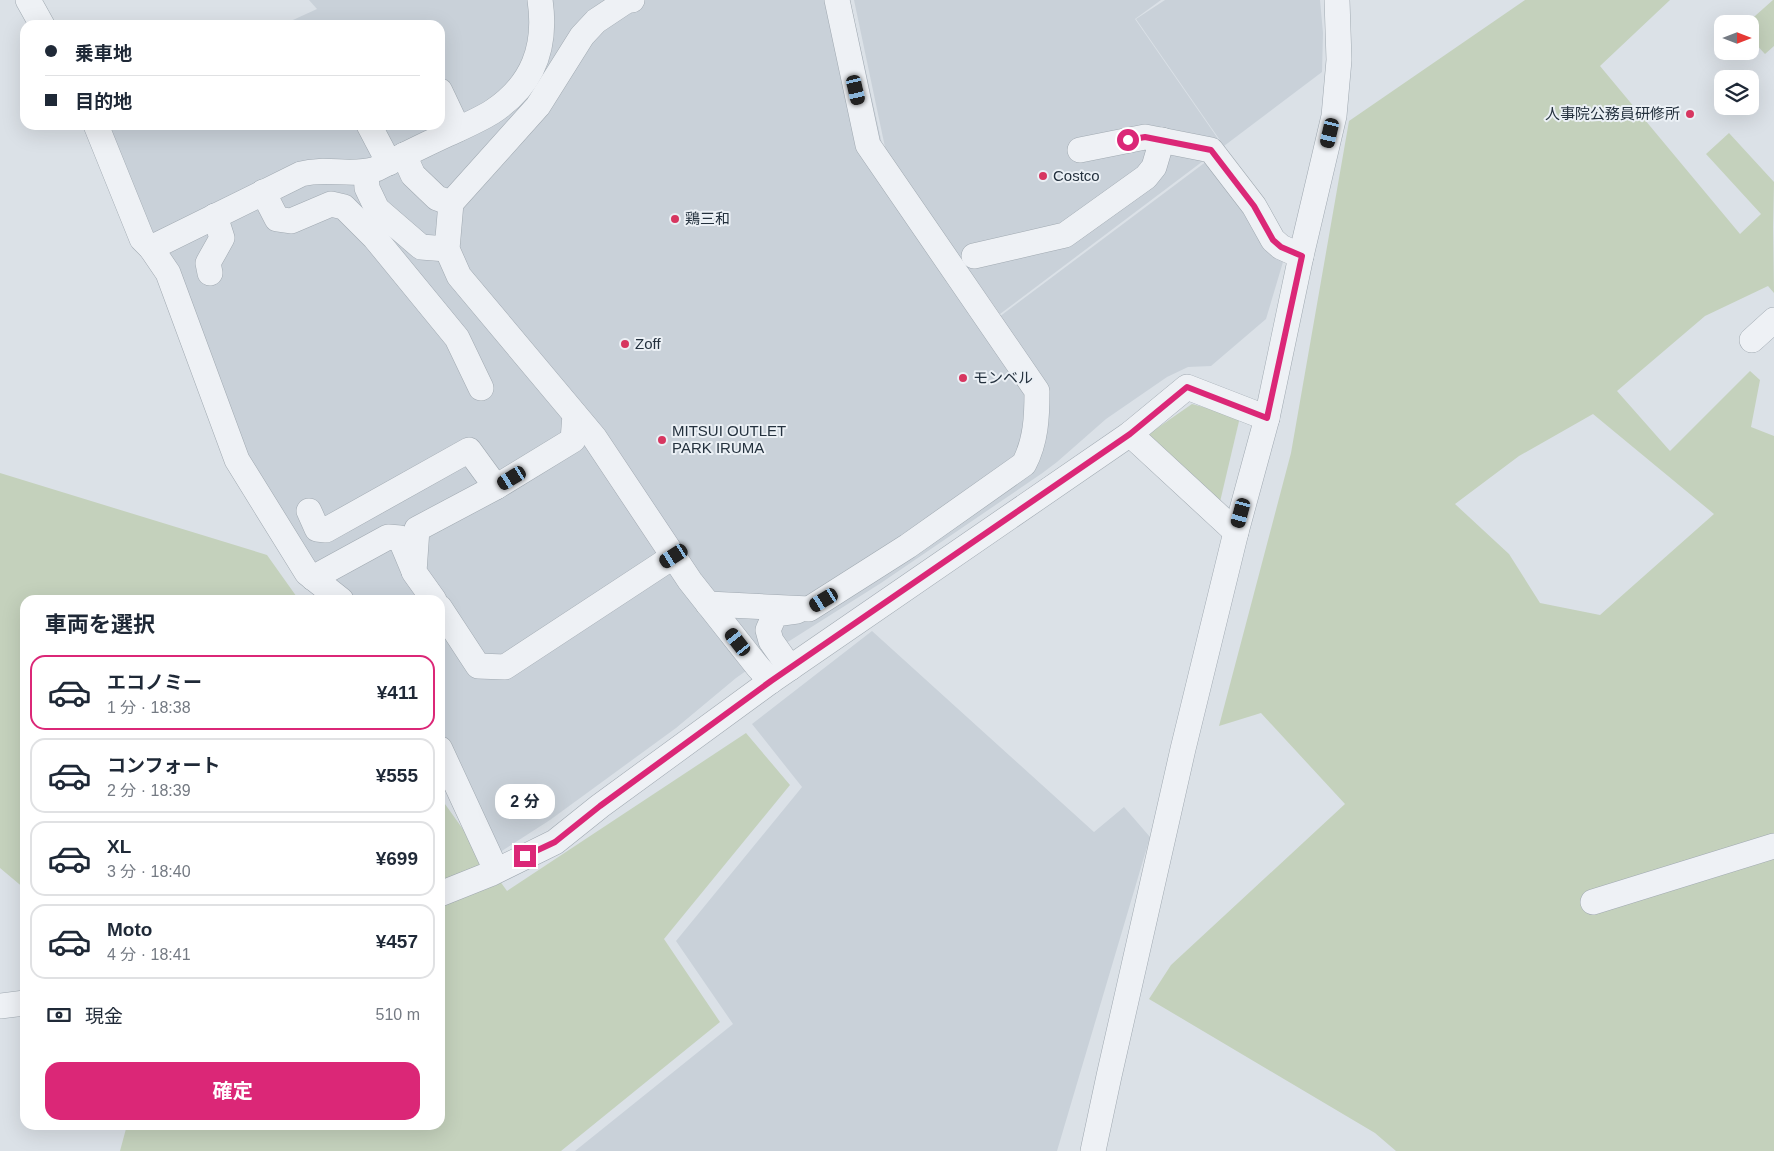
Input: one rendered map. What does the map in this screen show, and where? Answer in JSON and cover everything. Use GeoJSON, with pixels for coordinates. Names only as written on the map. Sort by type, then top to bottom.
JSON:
{"type":"FeatureCollection","features":[{"type":"Feature","properties":{"kind":"street"},"geometry":{"type":"LineString","coordinates":[[28,0],[39,20]]}},
{"type":"Feature","properties":{"kind":"street"},"geometry":{"type":"LineString","coordinates":[[151,248],[292,178],[309,172],[366,172],[490,113],[513,95],[530,74],[539,54],[541,34],[540,0]]}},
{"type":"Feature","properties":{"kind":"street"},"geometry":{"type":"LineString","coordinates":[[632,0],[596,21],[582,36],[538,106],[451,202],[447,249],[458,276],[594,437],[708,604],[781,674]]}},
{"type":"Feature","properties":{"kind":"street"},"geometry":{"type":"LineString","coordinates":[[781,674],[768,630],[775,614],[809,609],[908,546],[1024,464],[1030,452],[1037,421],[1037,391],[868,145],[837,0]]}},
{"type":"Feature","properties":{"kind":"street"},"geometry":{"type":"LineString","coordinates":[[1093,1151],[1183,748],[1236,532],[1267,418],[1334,116],[1339,60],[1337,0]]}},
{"type":"Feature","properties":{"kind":"street"},"geometry":{"type":"LineString","coordinates":[[445,102],[458,129]]}},
{"type":"Feature","properties":{"kind":"street"},"geometry":{"type":"LineString","coordinates":[[98,130],[142,239],[151,248],[168,273],[237,460],[307,573],[335,595]]}},
{"type":"Feature","properties":{"kind":"street"},"geometry":{"type":"LineString","coordinates":[[373,130],[396,159],[437,198],[451,202]]}},
{"type":"Feature","properties":{"kind":"street"},"geometry":{"type":"LineString","coordinates":[[1080,150],[1145,137],[1211,150],[1254,206],[1273,240],[1281,247],[1302,256]]}},
{"type":"Feature","properties":{"kind":"street"},"geometry":{"type":"LineString","coordinates":[[974,256],[1065,235],[1146,177],[1154,166],[1162,140]]}},
{"type":"Feature","properties":{"kind":"street"},"geometry":{"type":"LineString","coordinates":[[366,172],[367,188],[377,209],[421,247],[447,249]]}},
{"type":"Feature","properties":{"kind":"street"},"geometry":{"type":"LineString","coordinates":[[263,192],[277,219],[291,221],[331,204],[344,207],[375,238],[457,338],[481,388]]}},
{"type":"Feature","properties":{"kind":"street"},"geometry":{"type":"LineString","coordinates":[[210,273],[208,263],[222,238],[215,216]]}},
{"type":"Feature","properties":{"kind":"street"},"geometry":{"type":"LineString","coordinates":[[1752,340],[1774,320]]}},
{"type":"Feature","properties":{"kind":"street"},"geometry":{"type":"LineString","coordinates":[[445,892],[490,874],[555,842],[608,800],[781,674],[1130,434],[1187,387],[1267,418]]}},
{"type":"Feature","properties":{"kind":"street"},"geometry":{"type":"LineString","coordinates":[[574,440],[575,414]]}},
{"type":"Feature","properties":{"kind":"street"},"geometry":{"type":"LineString","coordinates":[[1130,434],[1236,532]]}},
{"type":"Feature","properties":{"kind":"street"},"geometry":{"type":"LineString","coordinates":[[414,572],[417,529],[496,487],[574,440]]}},
{"type":"Feature","properties":{"kind":"street"},"geometry":{"type":"LineString","coordinates":[[574,440],[607,457]]}},
{"type":"Feature","properties":{"kind":"street"},"geometry":{"type":"LineString","coordinates":[[309,511],[317,529],[326,530],[469,450],[496,487]]}},
{"type":"Feature","properties":{"kind":"street"},"geometry":{"type":"LineString","coordinates":[[313,578],[388,538],[400,538],[414,572],[430,595]]}},
{"type":"Feature","properties":{"kind":"street"},"geometry":{"type":"LineString","coordinates":[[445,616],[478,666],[505,667],[674,556]]}},
{"type":"Feature","properties":{"kind":"street"},"geometry":{"type":"LineString","coordinates":[[708,604],[809,609]]}},
{"type":"Feature","properties":{"kind":"street"},"geometry":{"type":"LineString","coordinates":[[445,760],[496,870]]}},
{"type":"Feature","properties":{"kind":"street"},"geometry":{"type":"LineString","coordinates":[[1593,902],[1774,846]]}},
{"type":"Feature","properties":{"kind":"street"},"geometry":{"type":"LineString","coordinates":[[0,1006],[20,1004]]}},
{"type":"Feature","properties":{"kind":"shaded area","name":"MITSUI OUTLET PARK IRUMA"},"geometry":{"type":"Polygon","coordinates":[[[309,0],[850,0],[884,153],[999,317],[1211,158],[1267,246],[1283,262],[1266,319],[1211,366],[1188,367],[1167,377],[1106,419],[1041,474],[881,583],[783,645],[736,678],[676,728],[550,820],[497,854],[445,741],[445,595],[347,595],[312,567],[251,465],[145,232],[105,130],[445,130],[445,20],[293,20],[317,9],[309,0]]]}},
{"type":"Feature","properties":{"kind":"shaded area","name":"Costco"},"geometry":{"type":"Polygon","coordinates":[[[854,0],[1161,0],[1135,19],[1223,146],[1000,314],[886,152],[854,0]]]}},
{"type":"Feature","properties":{"kind":"shaded area"},"geometry":{"type":"Polygon","coordinates":[[[1165,0],[1320,0],[1323,33],[1322,72],[1224,146],[1136,19],[1165,0]]]}},
{"type":"Feature","properties":{"kind":"shaded area"},"geometry":{"type":"Polygon","coordinates":[[[872,631],[1094,832],[1124,807],[1150,837],[1057,1151],[575,1151],[733,1024],[676,941],[802,787],[752,724],[872,631]]]}},
{"type":"Feature","properties":{"kind":"green space"},"geometry":{"type":"Polygon","coordinates":[[[1525,0],[1670,0],[1600,66],[1740,234],[1761,214],[1706,154],[1729,133],[1774,182],[1774,293],[1768,286],[1705,316],[1617,391],[1670,451],[1750,371],[1760,380],[1751,427],[1774,436],[1774,1151],[1396,1151],[1375,1133],[1149,999],[1171,965],[1345,804],[1261,713],[1219,726],[1291,453],[1349,121],[1525,0]],[[1593,414],[1519,456],[1455,504],[1509,554],[1540,603],[1600,615],[1714,514],[1593,414]]]}},
{"type":"Feature","properties":{"kind":"green space"},"geometry":{"type":"Polygon","coordinates":[[[1774,0],[1774,46],[1765,54],[1759,48],[1759,15],[1756,15],[1774,0]]]}},
{"type":"Feature","properties":{"kind":"green space"},"geometry":{"type":"Polygon","coordinates":[[[1192,404],[1240,417],[1219,506],[1143,438],[1192,404]]]}},
{"type":"Feature","properties":{"kind":"green space"},"geometry":{"type":"Polygon","coordinates":[[[0,473],[267,555],[295,595],[20,595],[20,885],[0,868],[0,473]]]}},
{"type":"Feature","properties":{"kind":"green space"},"geometry":{"type":"Polygon","coordinates":[[[746,733],[790,785],[664,939],[720,1022],[561,1151],[120,1151],[126,1130],[445,1130],[445,804],[507,891],[746,733]]]}},
{"type":"Feature","properties":{"kind":"place","name":"人事院公務員研修所"},"geometry":{"type":"Point","coordinates":[1690,114]}},
{"type":"Feature","properties":{"kind":"place","name":"Costco"},"geometry":{"type":"Point","coordinates":[1043,176]}},
{"type":"Feature","properties":{"kind":"place","name":"鶏三和"},"geometry":{"type":"Point","coordinates":[675,219]}},
{"type":"Feature","properties":{"kind":"place","name":"Zoff"},"geometry":{"type":"Point","coordinates":[625,344]}},
{"type":"Feature","properties":{"kind":"place","name":"モンベル"},"geometry":{"type":"Point","coordinates":[963,378]}},
{"type":"Feature","properties":{"kind":"place","name":"MITSUI OUTLET PARK IRUMA"},"geometry":{"type":"Point","coordinates":[662,440]}},
{"type":"Feature","properties":{"kind":"route"},"geometry":{"type":"LineString","coordinates":[[525,856],[555,842],[600,806],[771,681],[1130,434],[1187,387],[1267,418],[1302,256],[1281,247],[1273,240],[1254,206],[1211,150],[1145,137],[1128,140]]}}]}
